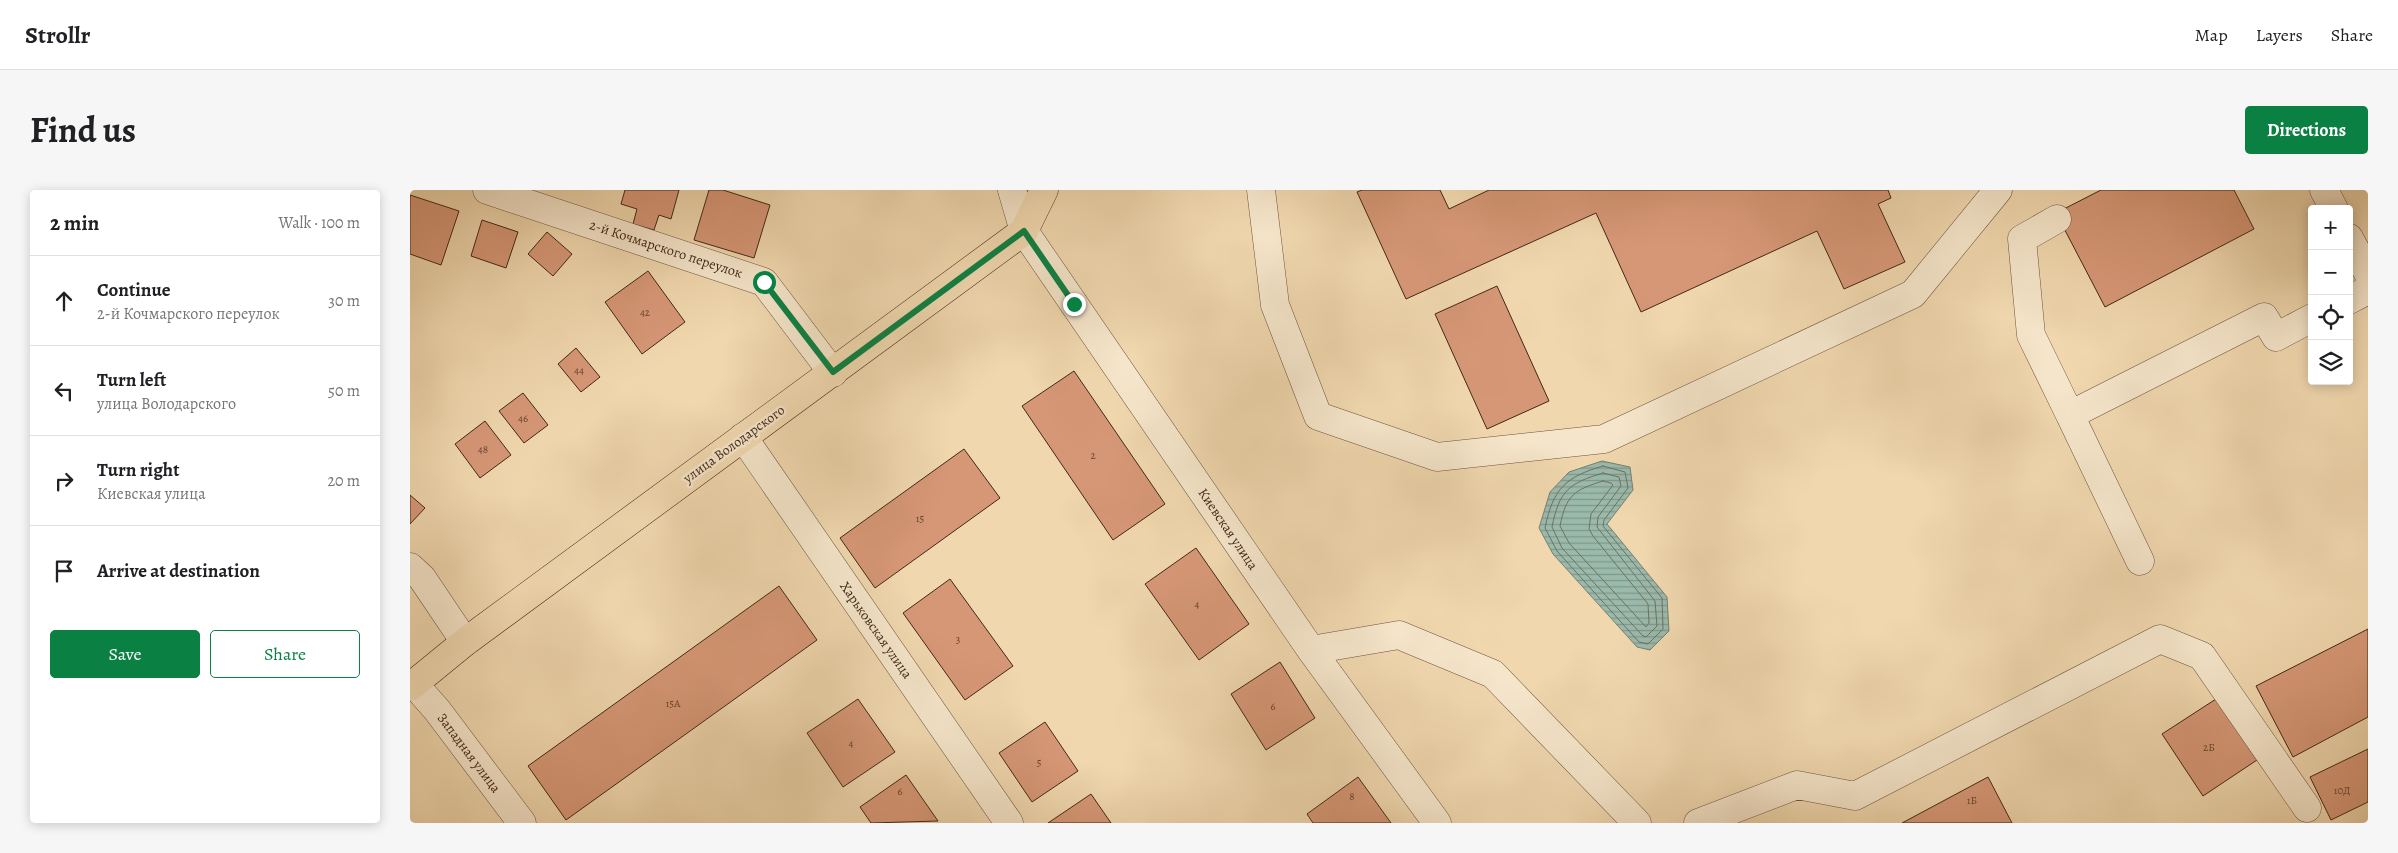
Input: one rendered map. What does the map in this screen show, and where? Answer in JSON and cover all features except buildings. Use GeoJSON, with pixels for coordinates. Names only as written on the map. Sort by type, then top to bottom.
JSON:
{"type":"FeatureCollection","features":[{"type":"Feature","properties":{"kind":"main road","name":"улица Володарского"},"geometry":{"type":"LineString","coordinates":[[412,686],[465,642],[1024,231],[1044,190]]}},
{"type":"Feature","properties":{"kind":"street","name":"2-й Кочмарского переулок"},"geometry":{"type":"LineString","coordinates":[[487,190],[764,282],[833,372]]}},
{"type":"Feature","properties":{"kind":"street","name":"Киевская улица"},"geometry":{"type":"LineString","coordinates":[[1012,190],[1024,231],[1311,650],[1436,823]]}},
{"type":"Feature","properties":{"kind":"street"},"geometry":{"type":"LineString","coordinates":[[1261,190],[1275,305],[1318,416],[1437,457],[1604,439],[1913,294],[1998,190]]}},
{"type":"Feature","properties":{"kind":"street"},"geometry":{"type":"LineString","coordinates":[[2324,190],[2332,205]]}},
{"type":"Feature","properties":{"kind":"street"},"geometry":{"type":"LineString","coordinates":[[2056,219],[2022,239],[2031,335],[2140,561]]}},
{"type":"Feature","properties":{"kind":"street"},"geometry":{"type":"LineString","coordinates":[[2353,245],[2368,273]]}},
{"type":"Feature","properties":{"kind":"street"},"geometry":{"type":"LineString","coordinates":[[2353,298],[2368,290]]}},
{"type":"Feature","properties":{"kind":"street"},"geometry":{"type":"LineString","coordinates":[[2070,415],[2264,317],[2276,336],[2308,320]]}},
{"type":"Feature","properties":{"kind":"street","name":"Харьковская улица"},"geometry":{"type":"LineString","coordinates":[[743,438],[1009,823]]}},
{"type":"Feature","properties":{"kind":"street"},"geometry":{"type":"LineString","coordinates":[[410,567],[422,578],[465,642]]}},
{"type":"Feature","properties":{"kind":"street"},"geometry":{"type":"LineString","coordinates":[[1311,650],[1399,635],[1493,674],[1637,823]]}},
{"type":"Feature","properties":{"kind":"street"},"geometry":{"type":"LineString","coordinates":[[1698,823],[1797,785],[1854,796],[2160,639],[2202,656],[2307,808]]}},
{"type":"Feature","properties":{"kind":"street","name":"Западная улица"},"geometry":{"type":"LineString","coordinates":[[412,686],[437,710],[522,823]]}},
{"type":"Feature","properties":{"kind":"water"},"geometry":{"type":"Polygon","coordinates":[[[1602,461],[1630,467],[1633,490],[1607,524],[1667,597],[1669,631],[1650,650],[1637,647],[1553,554],[1539,528],[1550,492],[1569,472],[1602,461]]]}},
{"type":"Feature","properties":{"kind":"route"},"geometry":{"type":"LineString","coordinates":[[764,282],[833,372],[1024,231],[1074,304]]}}]}
